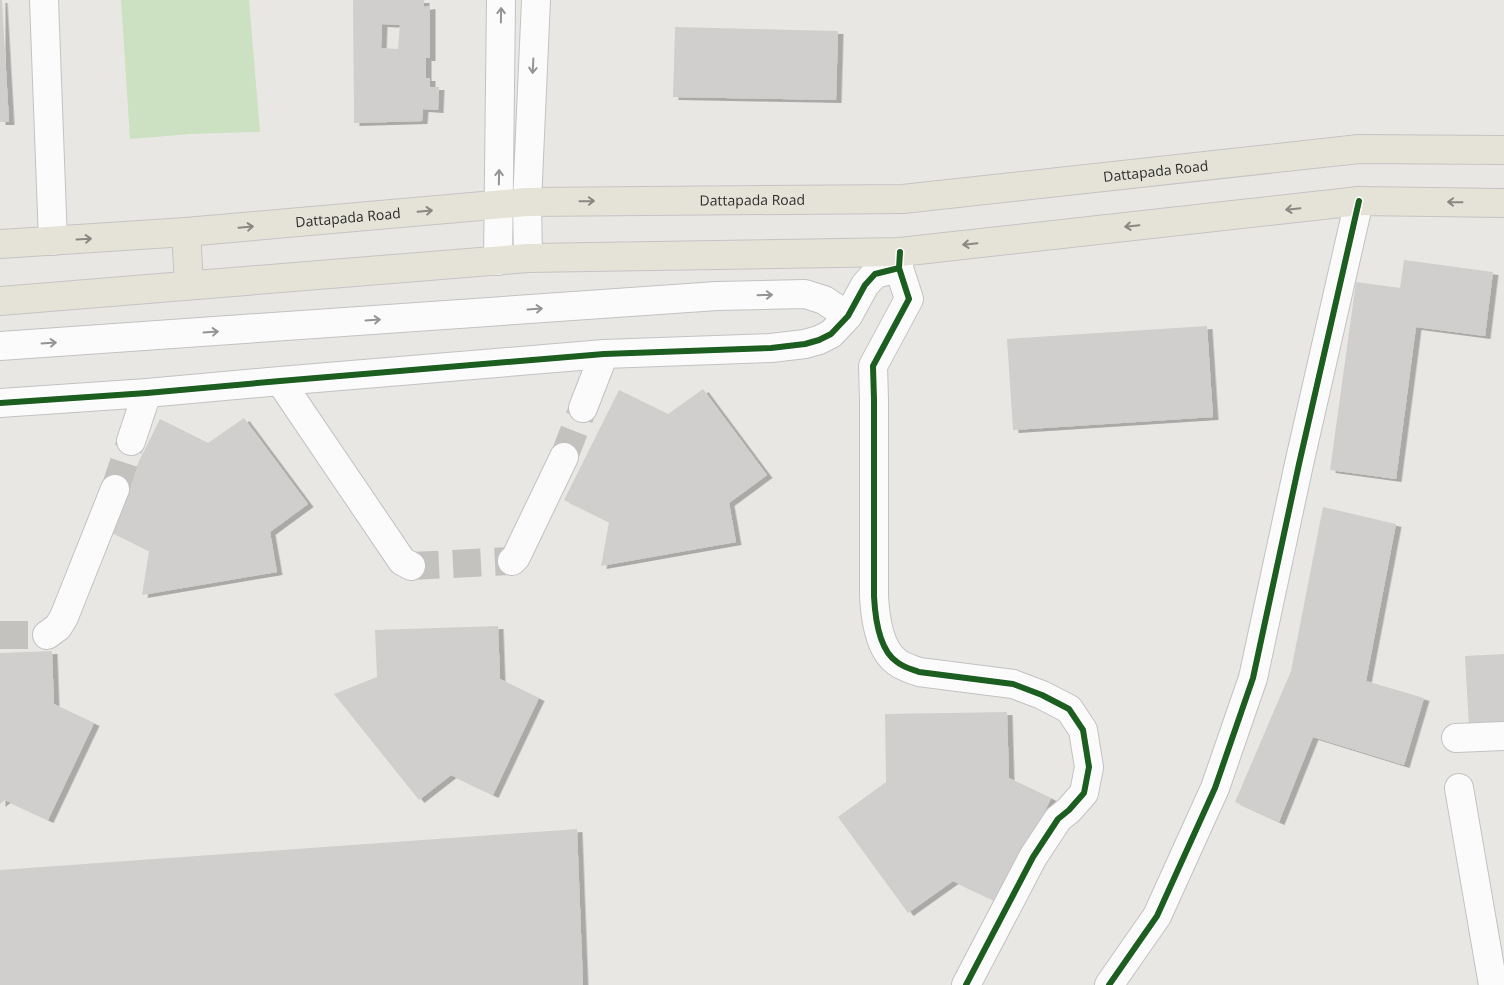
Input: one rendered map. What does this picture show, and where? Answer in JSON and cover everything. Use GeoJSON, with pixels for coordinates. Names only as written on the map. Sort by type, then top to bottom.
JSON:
{"type":"FeatureCollection","features":[{"type":"Feature","properties":{"kind":"main road","name":"Dattapada Road"},"geometry":{"type":"LineString","coordinates":[[0,244],[186,232],[527,202],[904,199],[1359,149],[1502,150]]}},
{"type":"Feature","properties":{"kind":"main road"},"geometry":{"type":"LineString","coordinates":[[0,301],[189,284],[528,258],[899,260],[1359,201],[1504,203]]}},
{"type":"Feature","properties":{"kind":"main road"},"geometry":{"type":"LineString","coordinates":[[186,232],[189,284]]}},
{"type":"Feature","properties":{"kind":"street"},"geometry":{"type":"LineString","coordinates":[[44,0],[52,241]]}},
{"type":"Feature","properties":{"kind":"street"},"geometry":{"type":"LineString","coordinates":[[498,261],[501,0]]}},
{"type":"Feature","properties":{"kind":"street"},"geometry":{"type":"LineString","coordinates":[[528,258],[527,202],[536,0]]}},
{"type":"Feature","properties":{"kind":"street"},"geometry":{"type":"LineString","coordinates":[[1108,985],[1157,916],[1215,788],[1253,678],[1299,464],[1359,201]]}},
{"type":"Feature","properties":{"kind":"street"},"geometry":{"type":"LineString","coordinates":[[0,403],[147,393],[280,380],[604,354],[771,348],[805,344],[831,334],[848,316],[866,285],[875,274],[899,260],[909,298],[873,366],[874,596],[876,623],[884,645],[895,661],[919,672],[1013,684],[1042,695],[1070,709],[1083,730],[1089,767],[1084,792],[1069,810],[1058,819],[1033,856],[966,985]]}},
{"type":"Feature","properties":{"kind":"street"},"geometry":{"type":"LineString","coordinates":[[0,346],[716,296],[805,294],[824,300],[848,316]]}},
{"type":"Feature","properties":{"kind":"street"},"geometry":{"type":"LineString","coordinates":[[583,408],[604,354]]}},
{"type":"Feature","properties":{"kind":"street"},"geometry":{"type":"LineString","coordinates":[[280,380],[402,561],[411,566]]}},
{"type":"Feature","properties":{"kind":"street"},"geometry":{"type":"LineString","coordinates":[[131,441],[147,393]]}},
{"type":"Feature","properties":{"kind":"street"},"geometry":{"type":"LineString","coordinates":[[512,561],[516,557],[564,457]]}},
{"type":"Feature","properties":{"kind":"street"},"geometry":{"type":"LineString","coordinates":[[48,635],[58,627],[64,617],[115,489]]}},
{"type":"Feature","properties":{"kind":"street"},"geometry":{"type":"LineString","coordinates":[[1456,738],[1504,736]]}},
{"type":"Feature","properties":{"kind":"street"},"geometry":{"type":"LineString","coordinates":[[1459,788],[1493,985]]}},
{"type":"Feature","properties":{"kind":"green space"},"geometry":{"type":"Polygon","coordinates":[[[121,0],[249,0],[260,132],[190,134],[130,139],[121,0]]]}},
{"type":"Feature","properties":{"kind":"building"},"geometry":{"type":"Polygon","coordinates":[[[0,0],[2,0],[9,122],[0,122],[0,0]]]}},
{"type":"Feature","properties":{"kind":"building"},"geometry":{"type":"Polygon","coordinates":[[[353,0],[424,0],[424,7],[430,6],[430,58],[426,58],[426,78],[430,78],[430,87],[439,87],[438,110],[423,109],[422,121],[354,123],[353,0]],[[382,24],[381,48],[398,49],[400,25],[382,24]]]}},
{"type":"Feature","properties":{"kind":"building"},"geometry":{"type":"Polygon","coordinates":[[[675,27],[838,31],[836,100],[673,97],[675,27]]]}},
{"type":"Feature","properties":{"kind":"building"},"geometry":{"type":"Polygon","coordinates":[[[1404,260],[1493,272],[1485,336],[1416,327],[1396,479],[1330,470],[1356,282],[1400,288],[1404,260]]]}},
{"type":"Feature","properties":{"kind":"building"},"geometry":{"type":"Polygon","coordinates":[[[1207,326],[1213,417],[1013,430],[1007,339],[1207,326]]]}},
{"type":"Feature","properties":{"kind":"building"},"geometry":{"type":"Polygon","coordinates":[[[703,389],[767,475],[729,503],[736,542],[601,566],[609,522],[564,500],[619,390],[668,414],[703,389]]]}},
{"type":"Feature","properties":{"kind":"building"},"geometry":{"type":"Polygon","coordinates":[[[244,418],[308,504],[270,532],[277,572],[142,595],[149,551],[105,529],[160,419],[208,443],[244,418]]]}},
{"type":"Feature","properties":{"kind":"building"},"geometry":{"type":"Polygon","coordinates":[[[1323,507],[1396,524],[1366,681],[1424,698],[1404,765],[1313,737],[1279,822],[1235,802],[1291,671],[1323,507]]]}},
{"type":"Feature","properties":{"kind":"building"},"geometry":{"type":"Polygon","coordinates":[[[498,626],[500,679],[539,698],[493,795],[451,775],[419,800],[334,694],[377,677],[375,630],[498,626]]]}},
{"type":"Feature","properties":{"kind":"building"},"geometry":{"type":"Polygon","coordinates":[[[52,651],[54,704],[94,723],[48,820],[5,800],[0,804],[0,653],[52,651]]]}},
{"type":"Feature","properties":{"kind":"building"},"geometry":{"type":"Polygon","coordinates":[[[1504,654],[1504,727],[1469,728],[1465,656],[1504,654]]]}},
{"type":"Feature","properties":{"kind":"building"},"geometry":{"type":"Polygon","coordinates":[[[1007,712],[1009,778],[1051,798],[1002,904],[953,881],[908,913],[838,817],[886,782],[885,714],[1007,712]]]}},
{"type":"Feature","properties":{"kind":"building"},"geometry":{"type":"Polygon","coordinates":[[[577,829],[583,985],[0,985],[0,870],[577,829]]]}},
{"type":"Feature","properties":{"kind":"tunnel"},"geometry":{"type":"LineString","coordinates":[[564,457],[583,408]]}},
{"type":"Feature","properties":{"kind":"tunnel"},"geometry":{"type":"LineString","coordinates":[[115,489],[131,441]]}},
{"type":"Feature","properties":{"kind":"tunnel"},"geometry":{"type":"LineString","coordinates":[[411,566],[512,561]]}},
{"type":"Feature","properties":{"kind":"tunnel"},"geometry":{"type":"LineString","coordinates":[[0,635],[47,635]]}},
{"type":"Feature","properties":{"kind":"cycle path"},"geometry":{"type":"LineString","coordinates":[[1109,985],[1157,916],[1215,788],[1253,678],[1299,464],[1359,201]]}},
{"type":"Feature","properties":{"kind":"cycle path"},"geometry":{"type":"LineString","coordinates":[[900,252],[899,268],[909,299],[873,366],[874,596],[875,613],[882,641],[891,657],[899,664],[910,669],[919,672],[1013,684],[1042,695],[1069,709],[1083,730],[1089,767],[1084,793],[1058,819],[1033,857],[966,985]]}},
{"type":"Feature","properties":{"kind":"cycle path"},"geometry":{"type":"LineString","coordinates":[[0,403],[147,393],[604,354],[771,348],[805,344],[831,334],[848,316],[865,285],[875,274],[899,268]]}}]}
